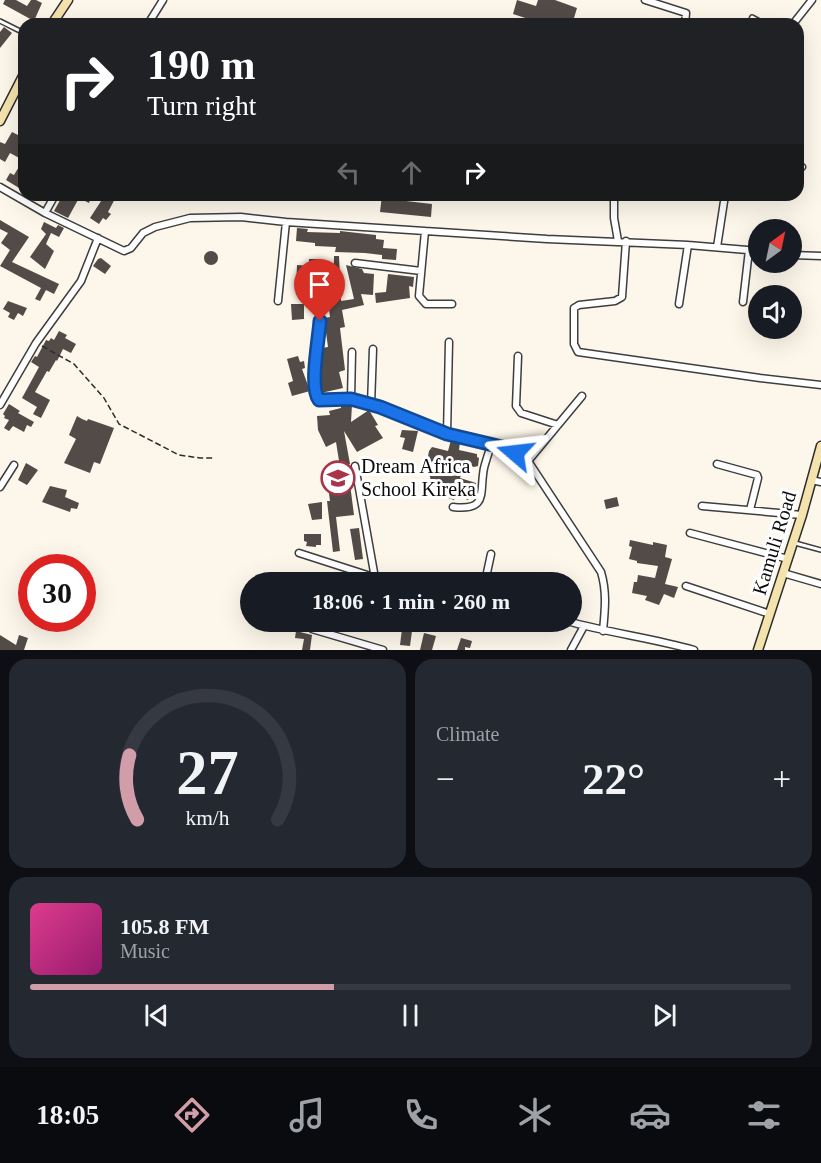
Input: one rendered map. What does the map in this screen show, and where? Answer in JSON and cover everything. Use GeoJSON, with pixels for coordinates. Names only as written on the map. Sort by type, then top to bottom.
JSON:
{"type":"FeatureCollection","features":[{"type":"Feature","properties":{"kind":"street"},"geometry":{"type":"LineString","coordinates":[[56,18],[68,0]]}},
{"type":"Feature","properties":{"kind":"street"},"geometry":{"type":"LineString","coordinates":[[152,18],[163,0]]}},
{"type":"Feature","properties":{"kind":"street"},"geometry":{"type":"LineString","coordinates":[[645,0],[681,10],[686,13],[685,18]]}},
{"type":"Feature","properties":{"kind":"street"},"geometry":{"type":"LineString","coordinates":[[798,18],[812,0]]}},
{"type":"Feature","properties":{"kind":"street"},"geometry":{"type":"LineString","coordinates":[[0,121],[18,86]]}},
{"type":"Feature","properties":{"kind":"street"},"geometry":{"type":"LineString","coordinates":[[0,188],[18,198]]}},
{"type":"Feature","properties":{"kind":"street"},"geometry":{"type":"LineString","coordinates":[[23,201],[124,251],[131,248],[148,230],[190,218],[241,217],[547,239],[626,241],[748,250]]}},
{"type":"Feature","properties":{"kind":"street"},"geometry":{"type":"LineString","coordinates":[[45,213],[52,201]]}},
{"type":"Feature","properties":{"kind":"street"},"geometry":{"type":"LineString","coordinates":[[615,201],[614,218],[618,241]]}},
{"type":"Feature","properties":{"kind":"street"},"geometry":{"type":"LineString","coordinates":[[717,247],[724,201]]}},
{"type":"Feature","properties":{"kind":"street"},"geometry":{"type":"LineString","coordinates":[[278,301],[286,222]]}},
{"type":"Feature","properties":{"kind":"street"},"geometry":{"type":"LineString","coordinates":[[425,231],[421,299],[426,304],[452,304]]}},
{"type":"Feature","properties":{"kind":"street"},"geometry":{"type":"LineString","coordinates":[[1,402],[36,343],[81,281],[98,238]]}},
{"type":"Feature","properties":{"kind":"street"},"geometry":{"type":"LineString","coordinates":[[626,241],[622,297],[615,301],[579,305],[574,308],[574,344],[578,352],[821,385]]}},
{"type":"Feature","properties":{"kind":"street"},"geometry":{"type":"LineString","coordinates":[[679,304],[688,245]]}},
{"type":"Feature","properties":{"kind":"street"},"geometry":{"type":"LineString","coordinates":[[802,255],[821,256]]}},
{"type":"Feature","properties":{"kind":"street"},"geometry":{"type":"LineString","coordinates":[[743,302],[748,259]]}},
{"type":"Feature","properties":{"kind":"street"},"geometry":{"type":"LineString","coordinates":[[355,263],[422,271]]}},
{"type":"Feature","properties":{"kind":"street"},"geometry":{"type":"LineString","coordinates":[[320,321],[315,384],[316,396],[319,400],[351,399],[447,434],[515,453],[528,461],[601,572],[606,589],[603,631]]}},
{"type":"Feature","properties":{"kind":"street"},"geometry":{"type":"LineString","coordinates":[[447,434],[449,342]]}},
{"type":"Feature","properties":{"kind":"street"},"geometry":{"type":"LineString","coordinates":[[371,405],[373,349]]}},
{"type":"Feature","properties":{"kind":"street"},"geometry":{"type":"LineString","coordinates":[[351,399],[352,352]]}},
{"type":"Feature","properties":{"kind":"street"},"geometry":{"type":"LineString","coordinates":[[518,356],[516,406],[518,410],[558,425]]}},
{"type":"Feature","properties":{"kind":"street"},"geometry":{"type":"LineString","coordinates":[[528,461],[582,396]]}},
{"type":"Feature","properties":{"kind":"street"},"geometry":{"type":"LineString","coordinates":[[453,507],[468,509],[477,503],[482,493],[484,468],[491,445]]}},
{"type":"Feature","properties":{"kind":"street","name":"Kamuli Road"},"geometry":{"type":"LineString","coordinates":[[758,650],[802,515],[821,446]]}},
{"type":"Feature","properties":{"kind":"street"},"geometry":{"type":"LineString","coordinates":[[717,464],[757,475],[750,510]]}},
{"type":"Feature","properties":{"kind":"street"},"geometry":{"type":"LineString","coordinates":[[0,487],[14,465]]}},
{"type":"Feature","properties":{"kind":"street"},"geometry":{"type":"LineString","coordinates":[[355,466],[374,572]]}},
{"type":"Feature","properties":{"kind":"street"},"geometry":{"type":"LineString","coordinates":[[811,480],[821,482]]}},
{"type":"Feature","properties":{"kind":"street"},"geometry":{"type":"LineString","coordinates":[[702,506],[802,515]]}},
{"type":"Feature","properties":{"kind":"street"},"geometry":{"type":"LineString","coordinates":[[690,533],[788,559]]}},
{"type":"Feature","properties":{"kind":"street"},"geometry":{"type":"LineString","coordinates":[[299,553],[357,572]]}},
{"type":"Feature","properties":{"kind":"street"},"geometry":{"type":"LineString","coordinates":[[487,572],[491,554]]}},
{"type":"Feature","properties":{"kind":"street"},"geometry":{"type":"LineString","coordinates":[[783,573],[821,584]]}},
{"type":"Feature","properties":{"kind":"street"},"geometry":{"type":"LineString","coordinates":[[686,586],[770,614]]}},
{"type":"Feature","properties":{"kind":"street"},"geometry":{"type":"LineString","coordinates":[[571,650],[584,626],[694,650]]}},
{"type":"Feature","properties":{"kind":"street"},"geometry":{"type":"LineString","coordinates":[[322,632],[383,650]]}},
{"type":"Feature","properties":{"kind":"lane"},"geometry":{"type":"LineString","coordinates":[[0,21],[18,30]]}},
{"type":"Feature","properties":{"kind":"lane"},"geometry":{"type":"LineString","coordinates":[[793,543],[821,550]]}},
{"type":"Feature","properties":{"kind":"path"},"geometry":{"type":"LineString","coordinates":[[36,343],[74,364],[104,398],[119,424],[179,455],[213,458]]}},
{"type":"Feature","properties":{"kind":"building"},"geometry":{"type":"Polygon","coordinates":[[[5,0],[16,0],[27,6],[31,0],[42,3],[35,18],[29,18],[3,4],[5,0]]]}},
{"type":"Feature","properties":{"kind":"building"},"geometry":{"type":"Polygon","coordinates":[[[517,0],[536,6],[538,0],[555,0],[577,8],[574,18],[525,18],[513,14],[517,0]]]}},
{"type":"Feature","properties":{"kind":"building"},"geometry":{"type":"Polygon","coordinates":[[[4,27],[12,33],[0,48],[0,32],[4,27]]]}},
{"type":"Feature","properties":{"kind":"building"},"geometry":{"type":"Polygon","coordinates":[[[12,132],[18,135],[18,157],[10,153],[5,162],[0,159],[0,142],[5,144],[12,132]]]}},
{"type":"Feature","properties":{"kind":"building"},"geometry":{"type":"Polygon","coordinates":[[[18,168],[18,187],[6,180],[10,173],[14,175],[18,168]]]}},
{"type":"Feature","properties":{"kind":"building"},"geometry":{"type":"Polygon","coordinates":[[[60,201],[77,201],[68,218],[54,211],[60,201]]]}},
{"type":"Feature","properties":{"kind":"building"},"geometry":{"type":"Polygon","coordinates":[[[101,201],[114,201],[108,212],[111,214],[106,220],[103,218],[99,224],[90,218],[101,201]]]}},
{"type":"Feature","properties":{"kind":"building"},"geometry":{"type":"Polygon","coordinates":[[[381,201],[432,204],[431,217],[380,212],[381,201]]]}},
{"type":"Feature","properties":{"kind":"building"},"geometry":{"type":"Polygon","coordinates":[[[0,220],[29,237],[12,262],[59,284],[54,294],[46,290],[40,301],[35,299],[41,288],[0,266],[10,250],[1,243],[8,233],[0,229],[0,220]]]}},
{"type":"Feature","properties":{"kind":"building"},"geometry":{"type":"Polygon","coordinates":[[[44,222],[56,228],[58,225],[64,228],[59,237],[51,233],[46,244],[54,251],[45,269],[30,257],[46,234],[41,229],[44,222]]]}},
{"type":"Feature","properties":{"kind":"building"},"geometry":{"type":"Polygon","coordinates":[[[297,228],[308,229],[307,232],[340,233],[340,231],[376,235],[376,239],[384,240],[383,248],[397,249],[396,260],[382,259],[382,255],[335,252],[336,247],[315,246],[315,243],[296,241],[297,228]]]}},
{"type":"Feature","properties":{"kind":"building"},"geometry":{"type":"Polygon","coordinates":[[[211,251],[216,253],[218,258],[216,263],[211,265],[206,263],[204,258],[206,253],[211,251]]]}},
{"type":"Feature","properties":{"kind":"building"},"geometry":{"type":"Polygon","coordinates":[[[334,256],[339,256],[341,301],[354,299],[346,265],[362,269],[364,273],[374,274],[373,295],[361,294],[364,305],[342,310],[345,327],[340,328],[345,370],[339,372],[343,388],[321,393],[322,348],[328,347],[324,318],[330,317],[328,302],[333,301],[334,256]]]}},
{"type":"Feature","properties":{"kind":"building"},"geometry":{"type":"Polygon","coordinates":[[[101,258],[111,266],[105,274],[93,266],[101,258]]]}},
{"type":"Feature","properties":{"kind":"building"},"geometry":{"type":"Polygon","coordinates":[[[309,259],[322,259],[322,273],[307,272],[306,291],[296,291],[297,265],[309,266],[309,259]]]}},
{"type":"Feature","properties":{"kind":"building"},"geometry":{"type":"Polygon","coordinates":[[[388,274],[414,277],[413,287],[409,286],[410,298],[376,303],[375,293],[386,292],[388,274]]]}},
{"type":"Feature","properties":{"kind":"building"},"geometry":{"type":"Polygon","coordinates":[[[8,301],[27,308],[23,316],[18,313],[14,320],[8,317],[10,313],[3,309],[8,301]]]}},
{"type":"Feature","properties":{"kind":"building"},"geometry":{"type":"Polygon","coordinates":[[[291,304],[304,304],[304,319],[292,320],[291,304]]]}},
{"type":"Feature","properties":{"kind":"building"},"geometry":{"type":"Polygon","coordinates":[[[59,331],[67,335],[65,338],[76,344],[71,353],[63,349],[35,392],[50,400],[41,418],[33,414],[37,407],[22,398],[39,367],[31,362],[35,356],[37,357],[46,340],[49,341],[51,338],[54,340],[59,331]]]}},
{"type":"Feature","properties":{"kind":"building"},"geometry":{"type":"Polygon","coordinates":[[[298,356],[300,362],[304,361],[305,368],[302,369],[310,391],[292,396],[288,383],[293,381],[287,359],[298,356]]]}},
{"type":"Feature","properties":{"kind":"building"},"geometry":{"type":"Polygon","coordinates":[[[9,404],[20,411],[18,413],[34,422],[31,427],[27,425],[24,432],[13,426],[9,431],[4,428],[9,420],[4,418],[3,414],[9,404]]]}},
{"type":"Feature","properties":{"kind":"building"},"geometry":{"type":"Polygon","coordinates":[[[341,404],[352,405],[351,422],[369,410],[383,438],[357,452],[344,431],[350,464],[340,467],[336,442],[326,447],[318,430],[317,416],[330,415],[329,411],[341,408],[341,404]]]}},
{"type":"Feature","properties":{"kind":"building"},"geometry":{"type":"Polygon","coordinates":[[[77,416],[114,428],[100,464],[94,462],[90,473],[64,463],[76,439],[69,435],[77,416]]]}},
{"type":"Feature","properties":{"kind":"building"},"geometry":{"type":"Polygon","coordinates":[[[402,430],[418,431],[413,452],[402,449],[405,438],[400,437],[402,430]]]}},
{"type":"Feature","properties":{"kind":"building"},"geometry":{"type":"Polygon","coordinates":[[[451,440],[460,442],[459,450],[477,454],[479,458],[478,466],[474,467],[464,463],[460,478],[476,483],[468,500],[456,495],[454,500],[448,498],[452,490],[444,485],[432,487],[427,462],[429,451],[432,447],[448,451],[451,440]]]}},
{"type":"Feature","properties":{"kind":"building"},"geometry":{"type":"Polygon","coordinates":[[[26,463],[38,470],[27,485],[18,480],[26,463]]]}},
{"type":"Feature","properties":{"kind":"building"},"geometry":{"type":"Polygon","coordinates":[[[350,484],[354,515],[336,517],[340,551],[333,552],[327,501],[330,501],[328,486],[350,484]]]}},
{"type":"Feature","properties":{"kind":"building"},"geometry":{"type":"Polygon","coordinates":[[[50,486],[67,490],[65,497],[79,503],[77,509],[71,508],[70,512],[42,502],[50,486]]]}},
{"type":"Feature","properties":{"kind":"building"},"geometry":{"type":"Polygon","coordinates":[[[617,497],[619,506],[606,509],[604,500],[617,497]]]}},
{"type":"Feature","properties":{"kind":"building"},"geometry":{"type":"Polygon","coordinates":[[[322,502],[322,519],[312,520],[308,504],[322,502]]]}},
{"type":"Feature","properties":{"kind":"building"},"geometry":{"type":"Polygon","coordinates":[[[359,528],[363,559],[355,560],[350,529],[359,528]]]}},
{"type":"Feature","properties":{"kind":"building"},"geometry":{"type":"Polygon","coordinates":[[[304,534],[321,534],[321,545],[306,546],[304,534]]]}},
{"type":"Feature","properties":{"kind":"building"},"geometry":{"type":"Polygon","coordinates":[[[630,540],[653,545],[653,542],[667,545],[665,557],[672,559],[665,584],[678,587],[674,598],[664,594],[659,605],[645,600],[647,596],[632,593],[638,575],[655,578],[658,566],[637,563],[629,559],[632,547],[629,546],[630,540]]]}},
{"type":"Feature","properties":{"kind":"building"},"geometry":{"type":"Polygon","coordinates":[[[296,632],[312,635],[310,650],[302,650],[304,639],[295,638],[296,632]]]}},
{"type":"Feature","properties":{"kind":"building"},"geometry":{"type":"Polygon","coordinates":[[[402,632],[412,632],[410,646],[400,645],[402,632]]]}},
{"type":"Feature","properties":{"kind":"building"},"geometry":{"type":"Polygon","coordinates":[[[424,633],[436,636],[432,650],[420,650],[424,633]]]}},
{"type":"Feature","properties":{"kind":"building"},"geometry":{"type":"Polygon","coordinates":[[[0,635],[16,645],[19,635],[28,638],[24,650],[0,650],[0,635]]]}},
{"type":"Feature","properties":{"kind":"building"},"geometry":{"type":"Polygon","coordinates":[[[461,638],[472,641],[470,648],[457,650],[461,638]]]}},
{"type":"Feature","properties":{"kind":"place","name":"Dream Africa School Kireka"},"geometry":{"type":"Point","coordinates":[338,478]}},
{"type":"Feature","properties":{"kind":"route"},"geometry":{"type":"LineString","coordinates":[[320,321],[315,384],[316,396],[319,400],[351,399],[380,407],[447,434],[502,447],[515,453]]}}]}
